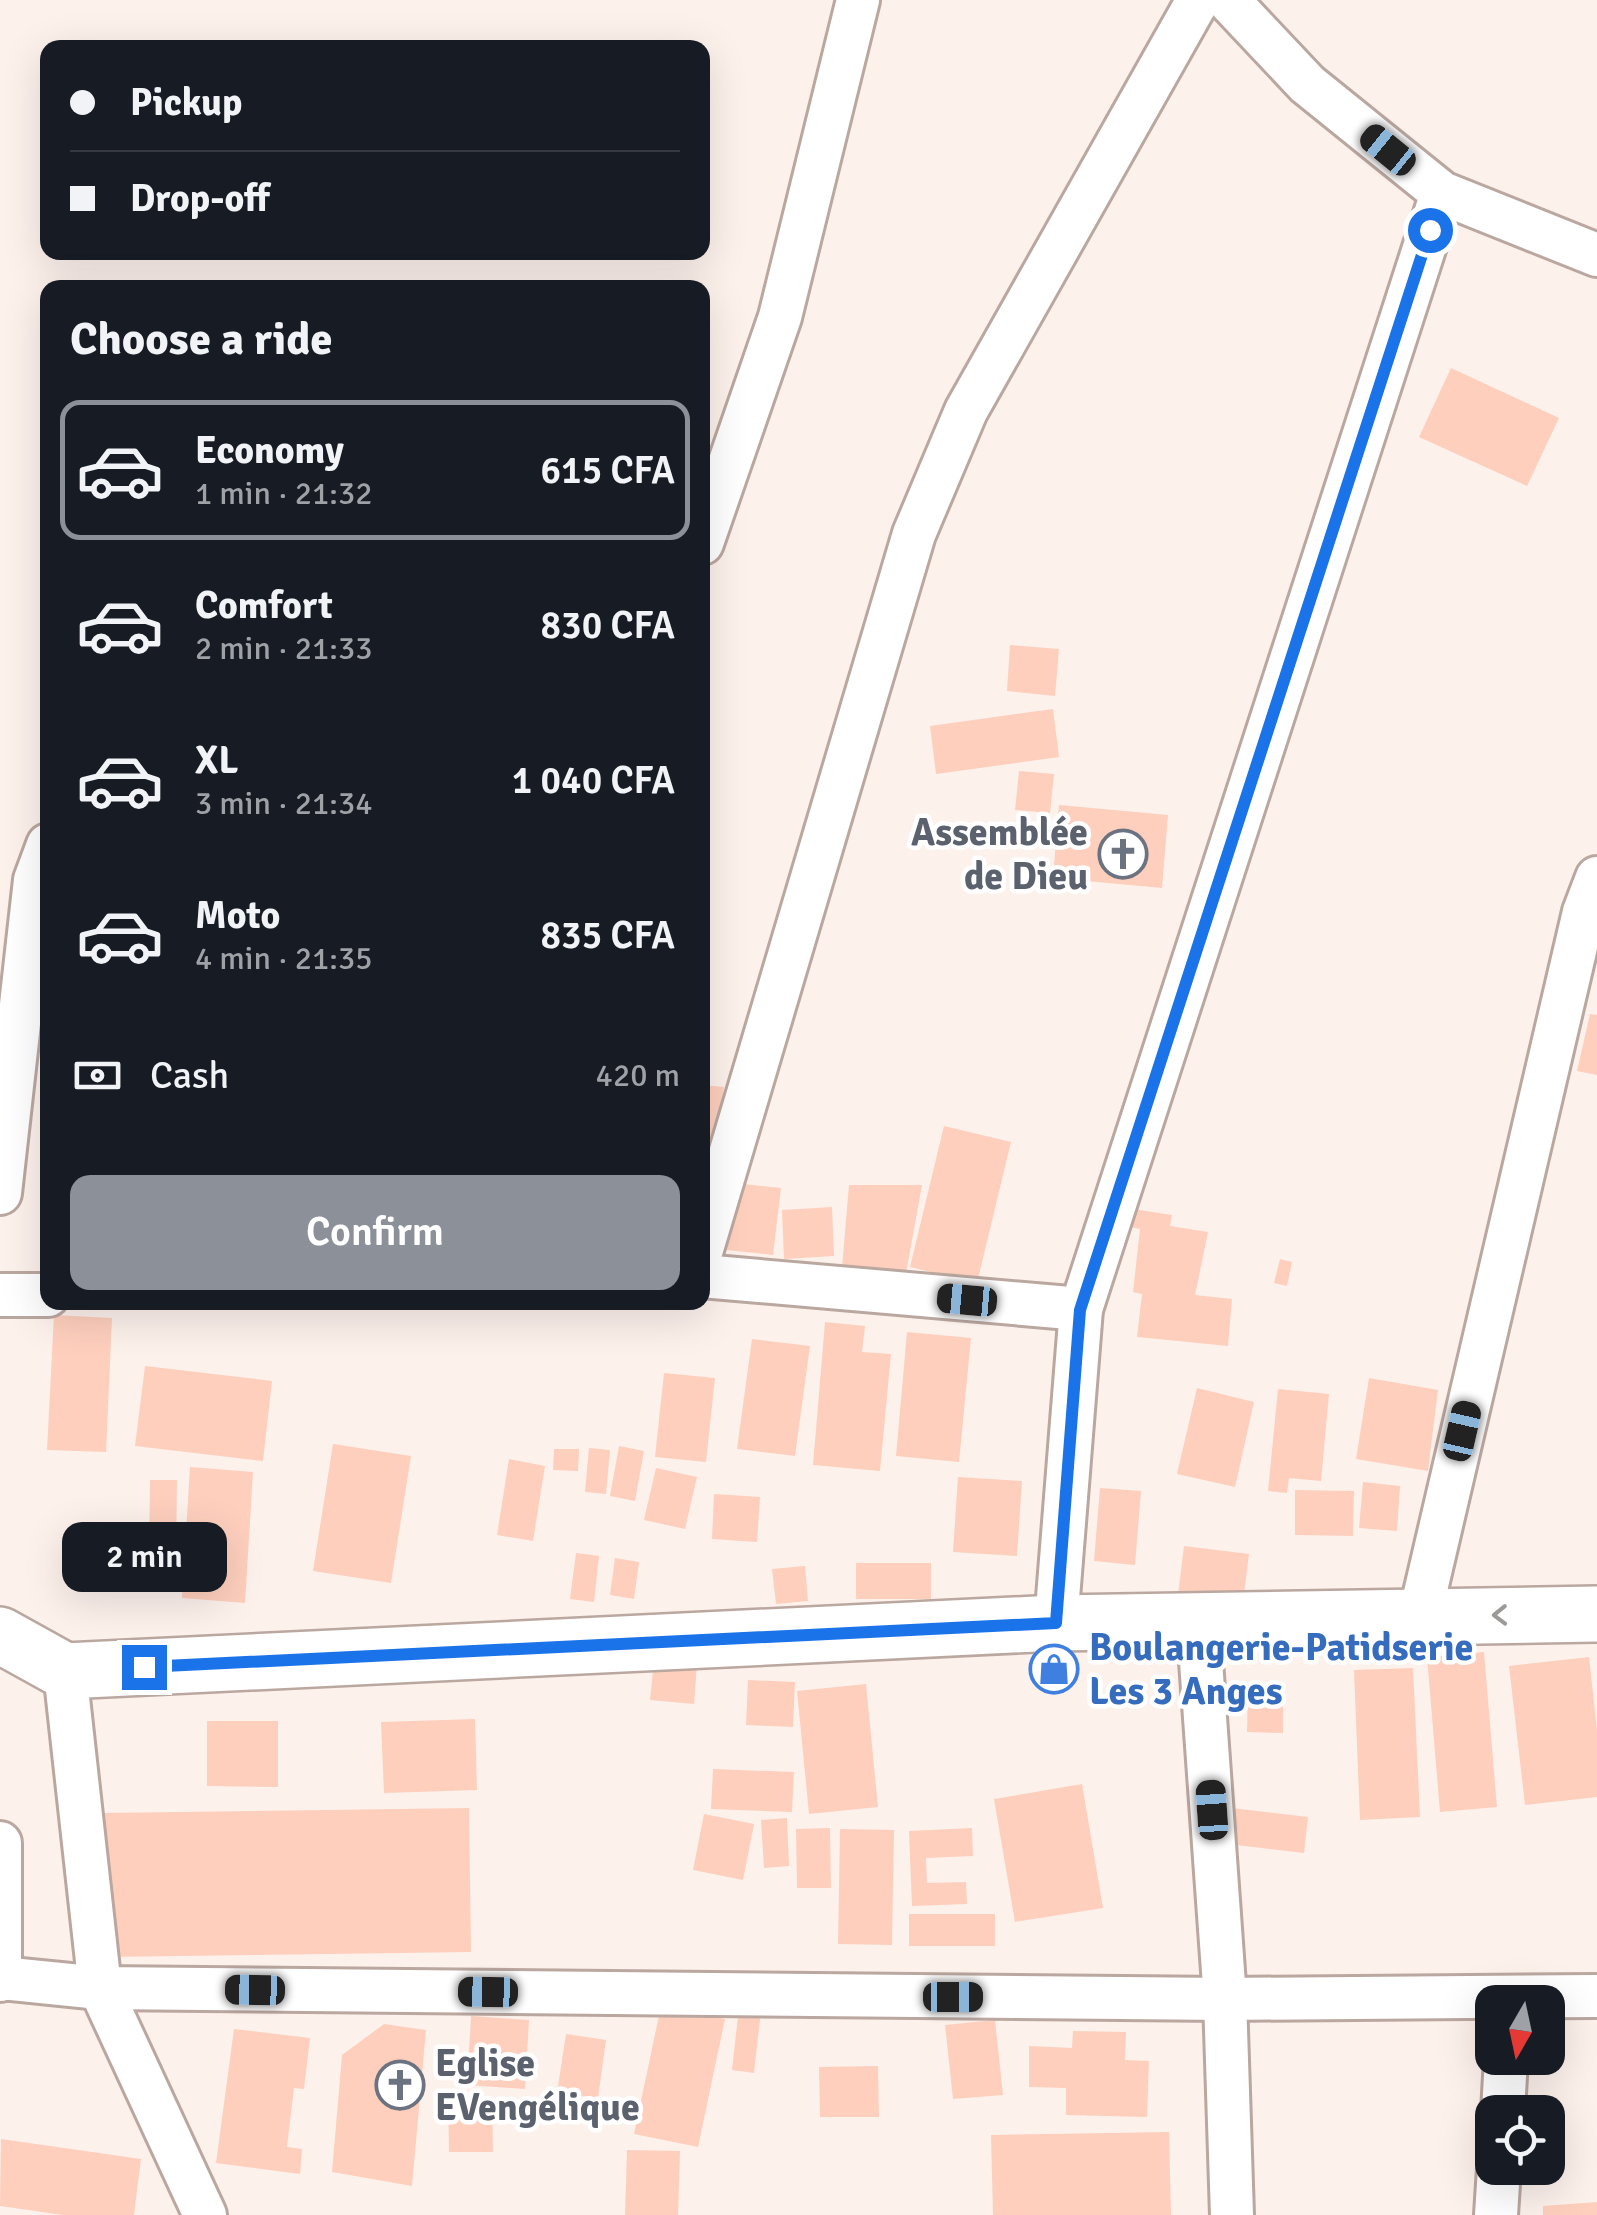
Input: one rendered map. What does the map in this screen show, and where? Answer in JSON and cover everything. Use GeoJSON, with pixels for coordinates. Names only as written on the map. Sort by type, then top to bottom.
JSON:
{"type":"FeatureCollection","features":[{"type":"Feature","properties":{"kind":"main road"},"geometry":{"type":"LineString","coordinates":[[0,1635],[65,1671],[1056,1623],[1597,1614]]}},
{"type":"Feature","properties":{"kind":"street"},"geometry":{"type":"LineString","coordinates":[[710,520],[780,317],[858,0]]}},
{"type":"Feature","properties":{"kind":"street"},"geometry":{"type":"LineString","coordinates":[[710,1222],[914,534],[966,412],[1198,0]]}},
{"type":"Feature","properties":{"kind":"street"},"geometry":{"type":"LineString","coordinates":[[1228,0],[1307,84],[1442,193],[1597,255]]}},
{"type":"Feature","properties":{"kind":"street"},"geometry":{"type":"LineString","coordinates":[[1056,1623],[1080,1310],[1442,193]]}},
{"type":"Feature","properties":{"kind":"street"},"geometry":{"type":"LineString","coordinates":[[0,1193],[28,865]]}},
{"type":"Feature","properties":{"kind":"street"},"geometry":{"type":"LineString","coordinates":[[1420,1616],[1521,1173],[1584,912],[1597,878]]}},
{"type":"Feature","properties":{"kind":"street"},"geometry":{"type":"LineString","coordinates":[[710,1277],[1080,1310]]}},
{"type":"Feature","properties":{"kind":"street"},"geometry":{"type":"LineString","coordinates":[[0,1294],[40,1295]]}},
{"type":"Feature","properties":{"kind":"street"},"geometry":{"type":"LineString","coordinates":[[1198,1620],[1225,1999],[1232,2215]]}},
{"type":"Feature","properties":{"kind":"street"},"geometry":{"type":"LineString","coordinates":[[65,1671],[100,1988],[205,2215]]}},
{"type":"Feature","properties":{"kind":"street"},"geometry":{"type":"LineString","coordinates":[[0,1843],[0,1978],[100,1988],[1475,2000]]}},
{"type":"Feature","properties":{"kind":"street"},"geometry":{"type":"LineString","coordinates":[[1565,1997],[1597,1996]]}},
{"type":"Feature","properties":{"kind":"street"},"geometry":{"type":"LineString","coordinates":[[1496,2215],[1498,2185]]}},
{"type":"Feature","properties":{"kind":"building"},"geometry":{"type":"Polygon","coordinates":[[[1451,368],[1559,418],[1527,486],[1419,437],[1451,368]]]}},
{"type":"Feature","properties":{"kind":"building"},"geometry":{"type":"Polygon","coordinates":[[[1010,645],[1059,649],[1055,696],[1007,691],[1010,645]]]}},
{"type":"Feature","properties":{"kind":"building"},"geometry":{"type":"Polygon","coordinates":[[[1053,709],[1059,757],[936,774],[930,726],[1053,709]]]}},
{"type":"Feature","properties":{"kind":"building"},"geometry":{"type":"Polygon","coordinates":[[[1019,771],[1054,774],[1050,813],[1015,810],[1019,771]]]}},
{"type":"Feature","properties":{"kind":"building"},"geometry":{"type":"Polygon","coordinates":[[[1059,805],[1168,815],[1162,888],[1053,878],[1059,805]]]}},
{"type":"Feature","properties":{"kind":"building"},"geometry":{"type":"Polygon","coordinates":[[[1590,1014],[1597,1015],[1597,1075],[1577,1071],[1590,1014]]]}},
{"type":"Feature","properties":{"kind":"building"},"geometry":{"type":"Polygon","coordinates":[[[710,1086],[724,1087],[716,1149],[710,1149],[710,1086]]]}},
{"type":"Feature","properties":{"kind":"building"},"geometry":{"type":"Polygon","coordinates":[[[944,1126],[1011,1142],[977,1283],[910,1267],[944,1126]]]}},
{"type":"Feature","properties":{"kind":"building"},"geometry":{"type":"Polygon","coordinates":[[[734,1183],[781,1188],[773,1255],[727,1250],[734,1183]]]}},
{"type":"Feature","properties":{"kind":"building"},"geometry":{"type":"Polygon","coordinates":[[[849,1185],[922,1185],[906,1273],[842,1268],[849,1185]]]}},
{"type":"Feature","properties":{"kind":"building"},"geometry":{"type":"Polygon","coordinates":[[[832,1207],[834,1256],[784,1259],[782,1210],[832,1207]]]}},
{"type":"Feature","properties":{"kind":"building"},"geometry":{"type":"Polygon","coordinates":[[[1133,1209],[1172,1215],[1170,1226],[1208,1232],[1195,1295],[1232,1299],[1228,1346],[1137,1337],[1142,1294],[1133,1292],[1140,1229],[1131,1227],[1133,1209]]]}},
{"type":"Feature","properties":{"kind":"building"},"geometry":{"type":"Polygon","coordinates":[[[1280,1259],[1292,1262],[1287,1286],[1274,1283],[1280,1259]]]}},
{"type":"Feature","properties":{"kind":"building"},"geometry":{"type":"Polygon","coordinates":[[[54,1315],[112,1318],[106,1452],[47,1450],[54,1315]]]}},
{"type":"Feature","properties":{"kind":"building"},"geometry":{"type":"Polygon","coordinates":[[[825,1322],[865,1326],[862,1352],[891,1354],[880,1471],[813,1465],[825,1322]]]}},
{"type":"Feature","properties":{"kind":"building"},"geometry":{"type":"Polygon","coordinates":[[[907,1332],[971,1338],[959,1462],[896,1456],[907,1332]]]}},
{"type":"Feature","properties":{"kind":"building"},"geometry":{"type":"Polygon","coordinates":[[[752,1339],[810,1346],[795,1456],[737,1449],[752,1339]]]}},
{"type":"Feature","properties":{"kind":"building"},"geometry":{"type":"Polygon","coordinates":[[[145,1366],[272,1381],[263,1461],[135,1446],[145,1366]]]}},
{"type":"Feature","properties":{"kind":"building"},"geometry":{"type":"Polygon","coordinates":[[[664,1373],[715,1378],[706,1462],[655,1457],[664,1373]]]}},
{"type":"Feature","properties":{"kind":"building"},"geometry":{"type":"Polygon","coordinates":[[[1369,1378],[1438,1390],[1428,1471],[1356,1459],[1369,1378]]]}},
{"type":"Feature","properties":{"kind":"building"},"geometry":{"type":"Polygon","coordinates":[[[1197,1388],[1254,1402],[1235,1487],[1177,1474],[1197,1388]]]}},
{"type":"Feature","properties":{"kind":"building"},"geometry":{"type":"Polygon","coordinates":[[[1278,1389],[1329,1394],[1321,1481],[1289,1478],[1287,1493],[1268,1491],[1278,1389]]]}},
{"type":"Feature","properties":{"kind":"building"},"geometry":{"type":"Polygon","coordinates":[[[333,1444],[411,1456],[391,1583],[313,1571],[333,1444]]]}},
{"type":"Feature","properties":{"kind":"building"},"geometry":{"type":"Polygon","coordinates":[[[619,1446],[644,1451],[635,1501],[610,1496],[619,1446]]]}},
{"type":"Feature","properties":{"kind":"building"},"geometry":{"type":"Polygon","coordinates":[[[589,1448],[610,1450],[606,1494],[585,1492],[589,1448]]]}},
{"type":"Feature","properties":{"kind":"building"},"geometry":{"type":"Polygon","coordinates":[[[554,1449],[579,1449],[578,1471],[553,1470],[554,1449]]]}},
{"type":"Feature","properties":{"kind":"building"},"geometry":{"type":"Polygon","coordinates":[[[509,1459],[545,1466],[533,1541],[497,1535],[509,1459]]]}},
{"type":"Feature","properties":{"kind":"building"},"geometry":{"type":"Polygon","coordinates":[[[190,1467],[253,1472],[245,1603],[182,1598],[190,1467]]]}},
{"type":"Feature","properties":{"kind":"building"},"geometry":{"type":"Polygon","coordinates":[[[656,1468],[697,1477],[685,1529],[644,1520],[656,1468]]]}},
{"type":"Feature","properties":{"kind":"building"},"geometry":{"type":"Polygon","coordinates":[[[958,1477],[1022,1481],[1017,1556],[953,1552],[958,1477]]]}},
{"type":"Feature","properties":{"kind":"building"},"geometry":{"type":"Polygon","coordinates":[[[150,1480],[177,1480],[176,1557],[149,1557],[150,1480]]]}},
{"type":"Feature","properties":{"kind":"building"},"geometry":{"type":"Polygon","coordinates":[[[1363,1482],[1400,1486],[1397,1531],[1359,1528],[1363,1482]]]}},
{"type":"Feature","properties":{"kind":"building"},"geometry":{"type":"Polygon","coordinates":[[[1100,1488],[1141,1491],[1135,1565],[1094,1561],[1100,1488]]]}},
{"type":"Feature","properties":{"kind":"building"},"geometry":{"type":"Polygon","coordinates":[[[1295,1490],[1354,1491],[1353,1536],[1295,1535],[1295,1490]]]}},
{"type":"Feature","properties":{"kind":"building"},"geometry":{"type":"Polygon","coordinates":[[[714,1494],[760,1497],[757,1542],[712,1539],[714,1494]]]}},
{"type":"Feature","properties":{"kind":"building"},"geometry":{"type":"Polygon","coordinates":[[[1184,1546],[1249,1554],[1243,1603],[1178,1595],[1184,1546]]]}},
{"type":"Feature","properties":{"kind":"building"},"geometry":{"type":"Polygon","coordinates":[[[576,1553],[599,1556],[594,1602],[570,1599],[576,1553]]]}},
{"type":"Feature","properties":{"kind":"building"},"geometry":{"type":"Polygon","coordinates":[[[615,1558],[639,1562],[634,1599],[610,1595],[615,1558]]]}},
{"type":"Feature","properties":{"kind":"building"},"geometry":{"type":"Polygon","coordinates":[[[856,1563],[931,1563],[931,1599],[856,1599],[856,1563]]]}},
{"type":"Feature","properties":{"kind":"building"},"geometry":{"type":"Polygon","coordinates":[[[805,1566],[808,1601],[776,1604],[772,1569],[805,1566]]]}},
{"type":"Feature","properties":{"kind":"building"},"geometry":{"type":"Polygon","coordinates":[[[1484,1652],[1497,1807],[1440,1812],[1427,1657],[1484,1652]]]}},
{"type":"Feature","properties":{"kind":"building"},"geometry":{"type":"Polygon","coordinates":[[[1589,1657],[1597,1730],[1597,1797],[1525,1805],[1509,1666],[1589,1657]]]}},
{"type":"Feature","properties":{"kind":"building"},"geometry":{"type":"Polygon","coordinates":[[[654,1661],[697,1664],[694,1704],[650,1700],[654,1661]]]}},
{"type":"Feature","properties":{"kind":"building"},"geometry":{"type":"Polygon","coordinates":[[[1413,1668],[1420,1817],[1360,1820],[1354,1670],[1413,1668]]]}},
{"type":"Feature","properties":{"kind":"building"},"geometry":{"type":"Polygon","coordinates":[[[748,1680],[795,1682],[793,1727],[746,1725],[748,1680]]]}},
{"type":"Feature","properties":{"kind":"building"},"geometry":{"type":"Polygon","coordinates":[[[866,1684],[878,1807],[809,1814],[797,1691],[866,1684]]]}},
{"type":"Feature","properties":{"kind":"building"},"geometry":{"type":"Polygon","coordinates":[[[1248,1689],[1283,1690],[1283,1733],[1247,1732],[1248,1689]]]}},
{"type":"Feature","properties":{"kind":"building"},"geometry":{"type":"Polygon","coordinates":[[[475,1719],[477,1790],[384,1793],[381,1722],[475,1719]]]}},
{"type":"Feature","properties":{"kind":"building"},"geometry":{"type":"Polygon","coordinates":[[[207,1721],[278,1721],[278,1787],[207,1786],[207,1721]]]}},
{"type":"Feature","properties":{"kind":"building"},"geometry":{"type":"Polygon","coordinates":[[[713,1769],[794,1772],[792,1812],[711,1809],[713,1769]]]}},
{"type":"Feature","properties":{"kind":"building"},"geometry":{"type":"Polygon","coordinates":[[[1082,1784],[1103,1908],[1015,1922],[994,1799],[1082,1784]]]}},
{"type":"Feature","properties":{"kind":"building"},"geometry":{"type":"Polygon","coordinates":[[[469,1808],[471,1952],[105,1957],[103,1813],[469,1808]]]}},
{"type":"Feature","properties":{"kind":"building"},"geometry":{"type":"Polygon","coordinates":[[[1231,1808],[1308,1817],[1304,1853],[1227,1844],[1231,1808]]]}},
{"type":"Feature","properties":{"kind":"building"},"geometry":{"type":"Polygon","coordinates":[[[704,1814],[754,1824],[743,1880],[693,1870],[704,1814]]]}},
{"type":"Feature","properties":{"kind":"building"},"geometry":{"type":"Polygon","coordinates":[[[787,1818],[789,1866],[764,1868],[761,1820],[787,1818]]]}},
{"type":"Feature","properties":{"kind":"building"},"geometry":{"type":"Polygon","coordinates":[[[830,1828],[831,1888],[797,1888],[796,1829],[830,1828]]]}},
{"type":"Feature","properties":{"kind":"building"},"geometry":{"type":"Polygon","coordinates":[[[972,1828],[973,1856],[926,1858],[927,1883],[966,1882],[967,1904],[912,1906],[909,1831],[972,1828]]]}},
{"type":"Feature","properties":{"kind":"building"},"geometry":{"type":"Polygon","coordinates":[[[840,1829],[894,1830],[892,1945],[838,1944],[840,1829]]]}},
{"type":"Feature","properties":{"kind":"building"},"geometry":{"type":"Polygon","coordinates":[[[909,1914],[995,1914],[995,1946],[909,1946],[909,1914]]]}},
{"type":"Feature","properties":{"kind":"building"},"geometry":{"type":"Polygon","coordinates":[[[740,1999],[762,2002],[754,2073],[732,2070],[740,1999]]]}},
{"type":"Feature","properties":{"kind":"building"},"geometry":{"type":"Polygon","coordinates":[[[661,2006],[725,2019],[698,2147],[634,2134],[661,2006]]]}},
{"type":"Feature","properties":{"kind":"building"},"geometry":{"type":"Polygon","coordinates":[[[471,2016],[529,2020],[525,2089],[467,2085],[471,2016]]]}},
{"type":"Feature","properties":{"kind":"building"},"geometry":{"type":"Polygon","coordinates":[[[995,2020],[1003,2095],[953,2099],[945,2025],[995,2020]]]}},
{"type":"Feature","properties":{"kind":"building"},"geometry":{"type":"Polygon","coordinates":[[[384,2024],[426,2030],[412,2186],[332,2172],[342,2055],[384,2024]]]}},
{"type":"Feature","properties":{"kind":"building"},"geometry":{"type":"Polygon","coordinates":[[[234,2029],[310,2038],[304,2089],[294,2088],[287,2147],[302,2149],[300,2174],[216,2163],[234,2029]]]}},
{"type":"Feature","properties":{"kind":"building"},"geometry":{"type":"Polygon","coordinates":[[[1073,2031],[1126,2032],[1125,2060],[1149,2061],[1147,2117],[1066,2115],[1066,2088],[1029,2087],[1029,2046],[1072,2048],[1073,2031]]]}},
{"type":"Feature","properties":{"kind":"building"},"geometry":{"type":"Polygon","coordinates":[[[566,2034],[606,2040],[598,2098],[557,2093],[566,2034]]]}},
{"type":"Feature","properties":{"kind":"building"},"geometry":{"type":"Polygon","coordinates":[[[878,2066],[879,2117],[820,2117],[819,2067],[878,2066]]]}},
{"type":"Feature","properties":{"kind":"building"},"geometry":{"type":"Polygon","coordinates":[[[492,2097],[493,2152],[449,2152],[448,2098],[492,2097]]]}},
{"type":"Feature","properties":{"kind":"building"},"geometry":{"type":"Polygon","coordinates":[[[1169,2132],[1171,2215],[993,2215],[991,2135],[1169,2132]]]}},
{"type":"Feature","properties":{"kind":"building"},"geometry":{"type":"Polygon","coordinates":[[[1,2139],[141,2159],[134,2215],[63,2215],[0,2206],[1,2139]]]}},
{"type":"Feature","properties":{"kind":"building"},"geometry":{"type":"Polygon","coordinates":[[[627,2150],[680,2151],[678,2215],[625,2215],[627,2150]]]}},
{"type":"Feature","properties":{"kind":"building"},"geometry":{"type":"Polygon","coordinates":[[[1597,2202],[1597,2215],[1543,2215],[1543,2206],[1597,2202]]]}},
{"type":"Feature","properties":{"kind":"place","name":"Assemblée de Dieu"},"geometry":{"type":"Point","coordinates":[1123,854]}},
{"type":"Feature","properties":{"kind":"place","name":"Boulangerie-Patidserie Les 3 Anges"},"geometry":{"type":"Point","coordinates":[1054,1669]}},
{"type":"Feature","properties":{"kind":"place","name":"Eglise EVengélique"},"geometry":{"type":"Point","coordinates":[400,2085]}},
{"type":"Feature","properties":{"kind":"route"},"geometry":{"type":"LineString","coordinates":[[144,1667],[1056,1623],[1080,1310],[1430,230]]}}]}
